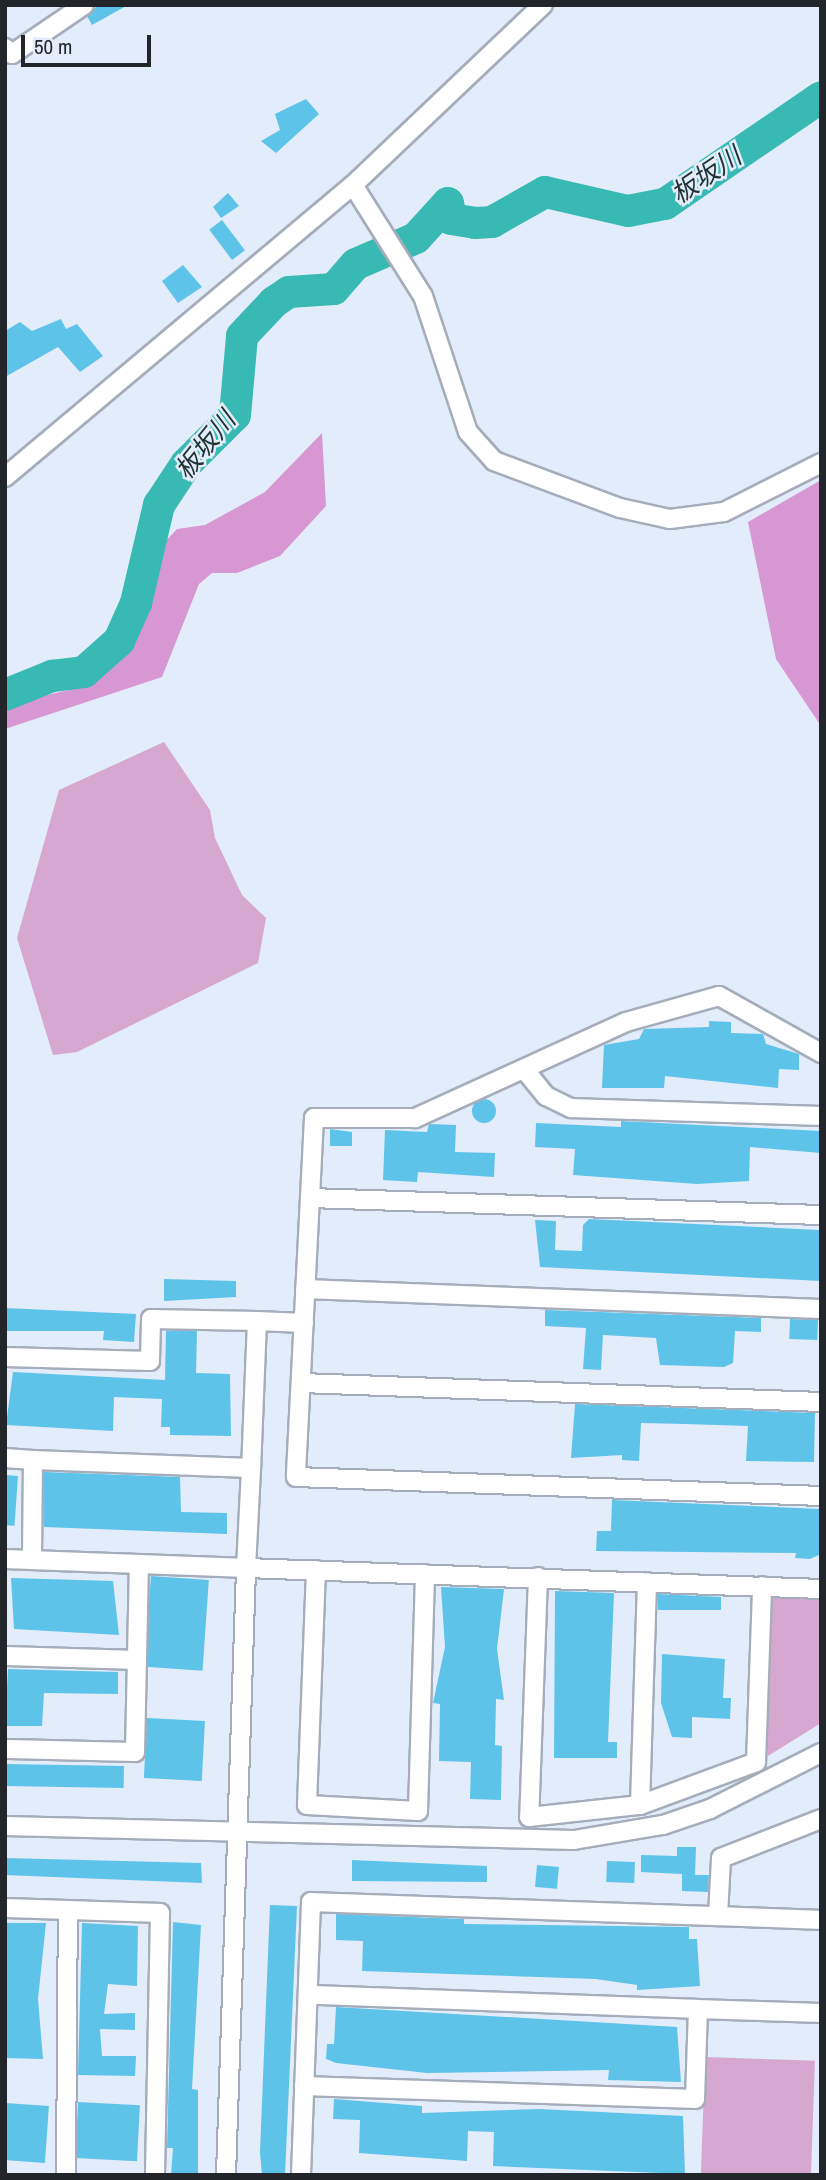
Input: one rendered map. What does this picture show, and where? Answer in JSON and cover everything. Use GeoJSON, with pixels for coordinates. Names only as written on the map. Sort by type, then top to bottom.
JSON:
{"type":"FeatureCollection","features":[{"type":"Feature","properties":{"kind":"street"},"geometry":{"type":"LineString","coordinates":[[5,48],[12,54],[84,5]]}},
{"type":"Feature","properties":{"kind":"street"},"geometry":{"type":"LineString","coordinates":[[5,477],[352,185],[543,5]]}},
{"type":"Feature","properties":{"kind":"street"},"geometry":{"type":"LineString","coordinates":[[352,185],[423,296],[468,432],[494,461],[620,509],[670,519],[724,512],[821,463]]}},
{"type":"Feature","properties":{"kind":"street"},"geometry":{"type":"LineString","coordinates":[[821,1053],[719,996],[626,1022],[415,1118],[314,1118],[296,1477],[821,1496]]}},
{"type":"Feature","properties":{"kind":"street"},"geometry":{"type":"LineString","coordinates":[[524,1069],[546,1096],[571,1108],[821,1116]]}},
{"type":"Feature","properties":{"kind":"street"},"geometry":{"type":"LineString","coordinates":[[310,1198],[821,1215]]}},
{"type":"Feature","properties":{"kind":"street"},"geometry":{"type":"LineString","coordinates":[[305,1289],[821,1309]]}},
{"type":"Feature","properties":{"kind":"street"},"geometry":{"type":"LineString","coordinates":[[5,1357],[150,1361],[152,1319],[304,1323]]}},
{"type":"Feature","properties":{"kind":"street"},"geometry":{"type":"LineString","coordinates":[[226,2175],[257,1321]]}},
{"type":"Feature","properties":{"kind":"street"},"geometry":{"type":"LineString","coordinates":[[301,1383],[821,1402]]}},
{"type":"Feature","properties":{"kind":"street"},"geometry":{"type":"LineString","coordinates":[[5,1458],[251,1468]]}},
{"type":"Feature","properties":{"kind":"street"},"geometry":{"type":"LineString","coordinates":[[32,1560],[33,1460]]}},
{"type":"Feature","properties":{"kind":"street"},"geometry":{"type":"LineString","coordinates":[[5,1559],[821,1589]]}},
{"type":"Feature","properties":{"kind":"street"},"geometry":{"type":"LineString","coordinates":[[5,1749],[135,1752],[139,1564]]}},
{"type":"Feature","properties":{"kind":"street"},"geometry":{"type":"LineString","coordinates":[[316,1570],[307,1805],[418,1811],[425,1574]]}},
{"type":"Feature","properties":{"kind":"street"},"geometry":{"type":"LineString","coordinates":[[538,1577],[529,1817],[639,1805],[756,1762],[762,1586]]}},
{"type":"Feature","properties":{"kind":"street"},"geometry":{"type":"LineString","coordinates":[[639,1805],[647,1582]]}},
{"type":"Feature","properties":{"kind":"street"},"geometry":{"type":"LineString","coordinates":[[5,1656],[137,1660]]}},
{"type":"Feature","properties":{"kind":"street"},"geometry":{"type":"LineString","coordinates":[[5,1826],[517,1841],[618,1835],[710,1809],[821,1753]]}},
{"type":"Feature","properties":{"kind":"street"},"geometry":{"type":"LineString","coordinates":[[718,1916],[721,1857],[821,1819]]}},
{"type":"Feature","properties":{"kind":"street"},"geometry":{"type":"LineString","coordinates":[[301,2175],[311,1902],[821,1920]]}},
{"type":"Feature","properties":{"kind":"street"},"geometry":{"type":"LineString","coordinates":[[5,1908],[160,1913],[155,2175]]}},
{"type":"Feature","properties":{"kind":"street"},"geometry":{"type":"LineString","coordinates":[[66,2175],[68,1910]]}},
{"type":"Feature","properties":{"kind":"street"},"geometry":{"type":"LineString","coordinates":[[307,1995],[821,2013]]}},
{"type":"Feature","properties":{"kind":"street"},"geometry":{"type":"LineString","coordinates":[[304,2086],[695,2099],[698,2009]]}},
{"type":"Feature","properties":{"kind":"shaded area"},"geometry":{"type":"Polygon","coordinates":[[[322,433],[326,506],[280,556],[237,573],[212,573],[199,584],[162,677],[5,729],[5,705],[77,688],[119,662],[160,547],[177,529],[205,525],[265,492],[322,433]]]}},
{"type":"Feature","properties":{"kind":"shaded area"},"geometry":{"type":"Polygon","coordinates":[[[821,480],[821,726],[776,659],[748,522],[821,480]]]}},
{"type":"Feature","properties":{"kind":"shaded area"},"geometry":{"type":"Polygon","coordinates":[[[164,742],[210,810],[215,838],[242,895],[266,918],[258,963],[77,1052],[53,1055],[17,938],[59,790],[164,742]]]}},
{"type":"Feature","properties":{"kind":"shaded area"},"geometry":{"type":"Polygon","coordinates":[[[778,1594],[821,1597],[821,1723],[768,1756],[767,1604],[778,1594]]]}},
{"type":"Feature","properties":{"kind":"shaded area"},"geometry":{"type":"Polygon","coordinates":[[[705,2057],[815,2061],[811,2175],[701,2175],[705,2057]]]}},
{"type":"Feature","properties":{"kind":"building"},"geometry":{"type":"Polygon","coordinates":[[[98,5],[128,5],[92,25],[87,16],[98,5]]]}},
{"type":"Feature","properties":{"kind":"building"},"geometry":{"type":"Polygon","coordinates":[[[306,99],[319,114],[276,153],[261,141],[280,130],[275,114],[306,99]]]}},
{"type":"Feature","properties":{"kind":"building"},"geometry":{"type":"Polygon","coordinates":[[[228,193],[239,206],[221,218],[213,207],[228,193]]]}},
{"type":"Feature","properties":{"kind":"building"},"geometry":{"type":"Polygon","coordinates":[[[222,220],[245,250],[232,260],[209,230],[222,220]]]}},
{"type":"Feature","properties":{"kind":"building"},"geometry":{"type":"Polygon","coordinates":[[[183,265],[202,287],[178,303],[162,281],[183,265]]]}},
{"type":"Feature","properties":{"kind":"building"},"geometry":{"type":"Polygon","coordinates":[[[61,319],[66,329],[77,324],[103,356],[80,372],[58,347],[5,377],[5,331],[20,322],[32,331],[61,319]]]}},
{"type":"Feature","properties":{"kind":"building"},"geometry":{"type":"Polygon","coordinates":[[[709,1021],[731,1022],[731,1033],[763,1034],[766,1044],[799,1054],[799,1070],[779,1069],[778,1088],[665,1076],[664,1088],[602,1088],[604,1045],[639,1039],[644,1029],[709,1027],[709,1021]]]}},
{"type":"Feature","properties":{"kind":"building"},"geometry":{"type":"Polygon","coordinates":[[[484,1099],[495,1106],[496,1111],[489,1122],[484,1123],[473,1116],[472,1111],[479,1100],[484,1099]]]}},
{"type":"Feature","properties":{"kind":"building"},"geometry":{"type":"Polygon","coordinates":[[[621,1121],[821,1131],[821,1153],[750,1147],[749,1181],[697,1184],[573,1175],[575,1149],[535,1147],[536,1123],[621,1127],[621,1121]]]}},
{"type":"Feature","properties":{"kind":"building"},"geometry":{"type":"Polygon","coordinates":[[[429,1124],[456,1125],[455,1152],[495,1153],[494,1177],[418,1172],[417,1182],[383,1180],[385,1130],[427,1132],[429,1124]]]}},
{"type":"Feature","properties":{"kind":"building"},"geometry":{"type":"Polygon","coordinates":[[[330,1129],[352,1132],[352,1146],[330,1146],[330,1129]]]}},
{"type":"Feature","properties":{"kind":"building"},"geometry":{"type":"Polygon","coordinates":[[[589,1219],[820,1230],[821,1281],[540,1267],[535,1220],[556,1221],[555,1250],[582,1251],[583,1225],[589,1219]]]}},
{"type":"Feature","properties":{"kind":"building"},"geometry":{"type":"Polygon","coordinates":[[[164,1279],[236,1281],[236,1297],[164,1301],[164,1279]]]}},
{"type":"Feature","properties":{"kind":"building"},"geometry":{"type":"Polygon","coordinates":[[[5,1308],[136,1314],[134,1342],[103,1340],[104,1331],[5,1331],[5,1308]]]}},
{"type":"Feature","properties":{"kind":"building"},"geometry":{"type":"Polygon","coordinates":[[[545,1310],[761,1318],[761,1332],[735,1331],[733,1363],[724,1367],[660,1365],[656,1338],[603,1335],[601,1370],[583,1369],[586,1328],[545,1326],[545,1310]]]}},
{"type":"Feature","properties":{"kind":"building"},"geometry":{"type":"Polygon","coordinates":[[[790,1319],[818,1320],[817,1340],[789,1339],[790,1319]]]}},
{"type":"Feature","properties":{"kind":"building"},"geometry":{"type":"Polygon","coordinates":[[[166,1331],[197,1331],[196,1373],[230,1374],[231,1436],[170,1435],[170,1427],[161,1427],[162,1399],[114,1397],[113,1431],[6,1425],[13,1372],[165,1380],[166,1331]]]}},
{"type":"Feature","properties":{"kind":"building"},"geometry":{"type":"Polygon","coordinates":[[[575,1404],[815,1413],[814,1462],[746,1461],[748,1426],[641,1423],[639,1461],[622,1460],[622,1455],[571,1458],[575,1404]]]}},
{"type":"Feature","properties":{"kind":"building"},"geometry":{"type":"Polygon","coordinates":[[[44,1472],[180,1477],[181,1512],[227,1513],[227,1534],[44,1527],[44,1472]]]}},
{"type":"Feature","properties":{"kind":"building"},"geometry":{"type":"Polygon","coordinates":[[[5,1475],[18,1476],[14,1526],[5,1525],[5,1475]]]}},
{"type":"Feature","properties":{"kind":"building"},"geometry":{"type":"Polygon","coordinates":[[[612,1500],[821,1509],[821,1554],[810,1559],[795,1558],[796,1553],[596,1551],[597,1531],[611,1531],[612,1500]]]}},
{"type":"Feature","properties":{"kind":"building"},"geometry":{"type":"Polygon","coordinates":[[[151,1576],[209,1580],[203,1671],[145,1667],[151,1576]]]}},
{"type":"Feature","properties":{"kind":"building"},"geometry":{"type":"Polygon","coordinates":[[[11,1578],[113,1581],[119,1635],[14,1629],[11,1578]]]}},
{"type":"Feature","properties":{"kind":"building"},"geometry":{"type":"Polygon","coordinates":[[[441,1587],[504,1589],[497,1649],[504,1700],[496,1699],[495,1745],[502,1746],[501,1800],[470,1799],[471,1762],[439,1761],[440,1704],[433,1703],[445,1647],[441,1587]]]}},
{"type":"Feature","properties":{"kind":"building"},"geometry":{"type":"Polygon","coordinates":[[[555,1591],[614,1593],[608,1742],[617,1742],[617,1758],[554,1758],[555,1591]]]}},
{"type":"Feature","properties":{"kind":"building"},"geometry":{"type":"Polygon","coordinates":[[[658,1594],[721,1597],[721,1610],[658,1610],[658,1594]]]}},
{"type":"Feature","properties":{"kind":"building"},"geometry":{"type":"Polygon","coordinates":[[[662,1654],[725,1659],[723,1698],[731,1698],[730,1719],[692,1717],[692,1738],[672,1737],[661,1703],[662,1654]]]}},
{"type":"Feature","properties":{"kind":"building"},"geometry":{"type":"Polygon","coordinates":[[[8,1669],[118,1672],[118,1694],[44,1693],[42,1726],[5,1726],[8,1669]]]}},
{"type":"Feature","properties":{"kind":"building"},"geometry":{"type":"Polygon","coordinates":[[[147,1718],[205,1721],[202,1781],[144,1778],[147,1718]]]}},
{"type":"Feature","properties":{"kind":"building"},"geometry":{"type":"Polygon","coordinates":[[[5,1764],[124,1766],[124,1788],[5,1786],[5,1764]]]}},
{"type":"Feature","properties":{"kind":"building"},"geometry":{"type":"Polygon","coordinates":[[[677,1847],[696,1847],[695,1875],[709,1875],[708,1892],[682,1891],[682,1874],[641,1872],[641,1855],[677,1856],[677,1847]]]}},
{"type":"Feature","properties":{"kind":"building"},"geometry":{"type":"Polygon","coordinates":[[[5,1858],[201,1863],[202,1883],[5,1875],[5,1858]]]}},
{"type":"Feature","properties":{"kind":"building"},"geometry":{"type":"Polygon","coordinates":[[[352,1860],[487,1866],[487,1882],[352,1881],[352,1860]]]}},
{"type":"Feature","properties":{"kind":"building"},"geometry":{"type":"Polygon","coordinates":[[[607,1861],[635,1862],[634,1883],[606,1882],[607,1861]]]}},
{"type":"Feature","properties":{"kind":"building"},"geometry":{"type":"Polygon","coordinates":[[[537,1865],[559,1867],[557,1889],[535,1887],[537,1865]]]}},
{"type":"Feature","properties":{"kind":"building"},"geometry":{"type":"Polygon","coordinates":[[[270,1905],[297,1906],[285,2175],[262,2175],[260,2152],[270,1905]]]}},
{"type":"Feature","properties":{"kind":"building"},"geometry":{"type":"Polygon","coordinates":[[[336,1914],[464,1919],[464,1924],[689,1927],[689,1939],[697,1939],[700,1986],[637,1990],[637,1985],[596,1979],[362,1971],[363,1941],[336,1940],[336,1914]]]}},
{"type":"Feature","properties":{"kind":"building"},"geometry":{"type":"Polygon","coordinates":[[[173,1922],[201,1925],[192,2089],[198,2090],[198,2175],[171,2175],[173,2148],[167,2148],[173,1922]]]}},
{"type":"Feature","properties":{"kind":"building"},"geometry":{"type":"Polygon","coordinates":[[[5,1923],[46,1923],[38,1999],[43,2059],[5,2058],[5,1923]]]}},
{"type":"Feature","properties":{"kind":"building"},"geometry":{"type":"Polygon","coordinates":[[[82,1923],[138,1926],[137,1986],[108,1984],[104,2014],[135,2013],[135,2030],[100,2029],[102,2056],[136,2056],[135,2076],[78,2075],[82,1923]]]}},
{"type":"Feature","properties":{"kind":"building"},"geometry":{"type":"Polygon","coordinates":[[[336,2007],[677,2027],[681,2082],[608,2080],[609,2070],[427,2073],[336,2063],[326,2059],[327,2044],[334,2044],[336,2007]]]}},
{"type":"Feature","properties":{"kind":"building"},"geometry":{"type":"Polygon","coordinates":[[[334,2099],[422,2106],[422,2113],[539,2109],[683,2116],[685,2174],[493,2166],[494,2132],[468,2131],[467,2161],[359,2153],[360,2120],[333,2119],[334,2099]]]}},
{"type":"Feature","properties":{"kind":"building"},"geometry":{"type":"Polygon","coordinates":[[[78,2102],[140,2105],[137,2161],[75,2158],[78,2102]]]}},
{"type":"Feature","properties":{"kind":"building"},"geometry":{"type":"Polygon","coordinates":[[[5,2103],[49,2106],[45,2163],[5,2160],[5,2103]]]}},
{"type":"Feature","properties":{"kind":"waterway","name":"板坂川"},"geometry":{"type":"LineString","coordinates":[[5,695],[52,676],[84,672],[119,641],[136,603],[159,505],[186,464],[235,415],[242,336],[274,302],[289,292],[334,289],[356,264],[416,238],[448,203],[451,219],[475,223],[492,222],[545,192],[628,211],[665,204],[821,97]]}}]}
